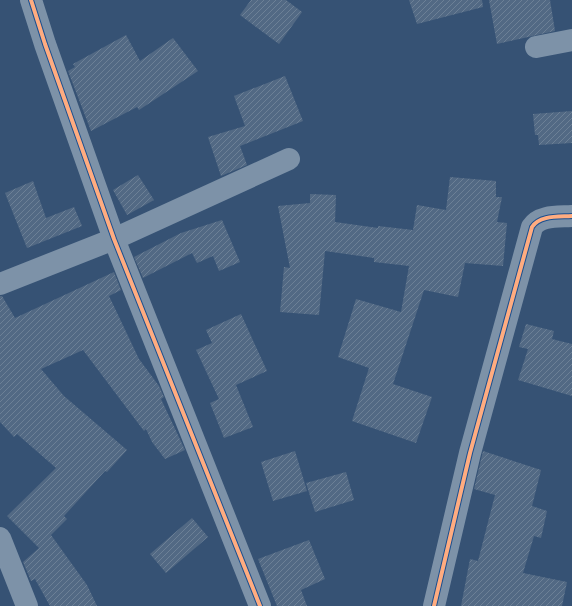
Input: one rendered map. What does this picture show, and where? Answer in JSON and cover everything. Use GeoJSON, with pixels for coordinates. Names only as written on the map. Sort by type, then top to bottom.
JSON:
{"type":"FeatureCollection","features":[{"type":"Feature","properties":{"kind":"street"},"geometry":{"type":"LineString","coordinates":[[32,0],[45,44],[114,239],[260,606]]}},
{"type":"Feature","properties":{"kind":"street"},"geometry":{"type":"LineString","coordinates":[[536,47],[572,40]]}},
{"type":"Feature","properties":{"kind":"street"},"geometry":{"type":"LineString","coordinates":[[0,284],[114,239],[289,159]]}},
{"type":"Feature","properties":{"kind":"street"},"geometry":{"type":"LineString","coordinates":[[434,606],[470,453],[532,227],[536,221],[543,219],[572,216]]}},
{"type":"Feature","properties":{"kind":"street"},"geometry":{"type":"LineString","coordinates":[[0,538],[27,606]]}},
{"type":"Feature","properties":{"kind":"building"},"geometry":{"type":"Polygon","coordinates":[[[251,0],[286,0],[302,12],[279,44],[240,15],[251,0]]]}},
{"type":"Feature","properties":{"kind":"building"},"geometry":{"type":"Polygon","coordinates":[[[409,0],[482,0],[483,7],[417,24],[409,0]]]}},
{"type":"Feature","properties":{"kind":"building"},"geometry":{"type":"Polygon","coordinates":[[[489,0],[550,0],[555,31],[497,44],[489,0]]]}},
{"type":"Feature","properties":{"kind":"building"},"geometry":{"type":"Polygon","coordinates":[[[126,35],[140,61],[173,38],[198,71],[139,110],[137,107],[91,131],[68,71],[75,67],[73,64],[126,35]]]}},
{"type":"Feature","properties":{"kind":"building"},"geometry":{"type":"Polygon","coordinates":[[[285,76],[303,121],[240,146],[247,165],[221,176],[208,137],[245,126],[234,96],[285,76]]]}},
{"type":"Feature","properties":{"kind":"building"},"geometry":{"type":"Polygon","coordinates":[[[572,111],[572,143],[539,145],[538,135],[535,135],[533,114],[572,111]]]}},
{"type":"Feature","properties":{"kind":"building"},"geometry":{"type":"Polygon","coordinates":[[[138,175],[154,200],[127,215],[113,190],[138,175]]]}},
{"type":"Feature","properties":{"kind":"building"},"geometry":{"type":"Polygon","coordinates":[[[450,177],[496,181],[496,197],[502,197],[497,222],[507,223],[503,266],[465,263],[458,297],[424,290],[393,384],[432,397],[416,443],[352,421],[369,368],[338,357],[356,299],[401,312],[409,266],[374,262],[374,258],[325,251],[319,315],[280,312],[284,267],[290,268],[278,206],[310,203],[310,194],[336,195],[335,222],[378,228],[378,226],[413,230],[417,205],[446,210],[450,177]]]}},
{"type":"Feature","properties":{"kind":"building"},"geometry":{"type":"Polygon","coordinates":[[[33,181],[46,218],[74,207],[82,226],[27,248],[5,193],[33,181]]]}},
{"type":"Feature","properties":{"kind":"building"},"geometry":{"type":"Polygon","coordinates":[[[222,220],[240,262],[219,271],[213,256],[197,263],[192,253],[143,278],[134,257],[181,233],[222,220]]]}},
{"type":"Feature","properties":{"kind":"building"},"geometry":{"type":"Polygon","coordinates":[[[114,272],[121,290],[109,296],[139,359],[159,386],[164,397],[161,399],[185,450],[165,459],[152,442],[146,429],[144,431],[83,350],[41,369],[64,396],[127,450],[107,472],[105,471],[64,516],[67,519],[51,535],[87,585],[97,606],[50,606],[35,579],[31,581],[23,562],[39,548],[7,516],[56,468],[17,434],[14,437],[0,422],[0,296],[2,296],[15,318],[114,272]]]}},
{"type":"Feature","properties":{"kind":"building"},"geometry":{"type":"Polygon","coordinates":[[[241,314],[267,371],[236,385],[253,427],[224,438],[210,403],[219,399],[196,350],[212,343],[206,330],[241,314]]]}},
{"type":"Feature","properties":{"kind":"building"},"geometry":{"type":"Polygon","coordinates":[[[526,324],[554,331],[552,339],[572,344],[572,396],[518,380],[528,349],[519,347],[526,324]]]}},
{"type":"Feature","properties":{"kind":"building"},"geometry":{"type":"Polygon","coordinates":[[[295,451],[307,491],[273,501],[261,462],[295,451]]]}},
{"type":"Feature","properties":{"kind":"building"},"geometry":{"type":"Polygon","coordinates":[[[483,451],[541,470],[532,506],[547,511],[541,538],[534,536],[523,573],[567,582],[562,606],[461,606],[470,559],[478,561],[495,495],[474,489],[483,451]]]}},
{"type":"Feature","properties":{"kind":"building"},"geometry":{"type":"Polygon","coordinates":[[[346,472],[354,500],[315,512],[306,483],[346,472]]]}},
{"type":"Feature","properties":{"kind":"building"},"geometry":{"type":"Polygon","coordinates":[[[192,518],[208,537],[166,573],[150,554],[192,518]]]}},
{"type":"Feature","properties":{"kind":"building"},"geometry":{"type":"Polygon","coordinates":[[[309,540],[325,579],[301,590],[307,606],[277,606],[258,559],[309,540]]]}},
{"type":"Feature","properties":{"kind":"cycle path"},"geometry":{"type":"LineString","coordinates":[[31,0],[45,44],[114,239],[260,606]]}},
{"type":"Feature","properties":{"kind":"cycle path"},"geometry":{"type":"LineString","coordinates":[[434,606],[470,453],[532,227],[540,220],[572,216]]}}]}
